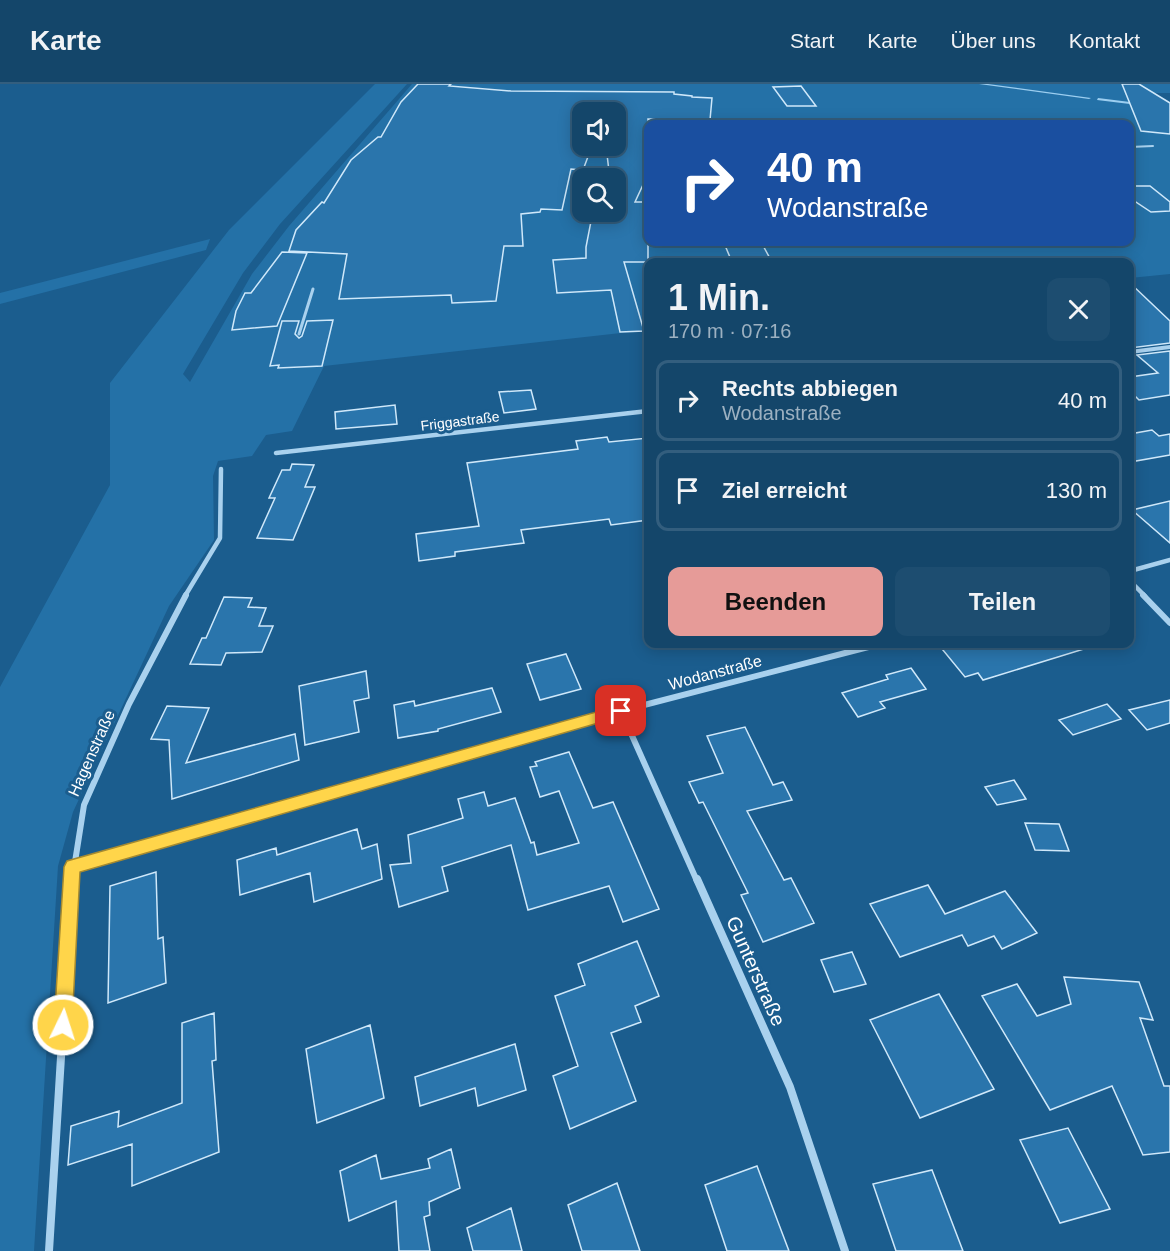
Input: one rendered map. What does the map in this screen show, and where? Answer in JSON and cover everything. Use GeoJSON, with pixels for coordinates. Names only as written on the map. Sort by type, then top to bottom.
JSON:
{"type":"FeatureCollection","features":[{"type":"Feature","properties":{"kind":"street"},"geometry":{"type":"LineString","coordinates":[[1134,352],[1170,347]]}},
{"type":"Feature","properties":{"kind":"street","name":"Friggastraße"},"geometry":{"type":"LineString","coordinates":[[276,453],[644,411]]}},
{"type":"Feature","properties":{"kind":"street","name":"Hagenstraße"},"geometry":{"type":"LineString","coordinates":[[49,1251],[73,867],[84,805],[129,704],[175,614],[220,538],[221,469]]}},
{"type":"Feature","properties":{"kind":"street"},"geometry":{"type":"LineString","coordinates":[[1134,571],[1170,560]]}},
{"type":"Feature","properties":{"kind":"street"},"geometry":{"type":"LineString","coordinates":[[1134,585],[1170,623]]}},
{"type":"Feature","properties":{"kind":"street","name":"Wodanstraße"},"geometry":{"type":"LineString","coordinates":[[73,867],[621,711],[865,648]]}},
{"type":"Feature","properties":{"kind":"street","name":"Gunterstraße"},"geometry":{"type":"LineString","coordinates":[[621,711],[790,1087],[845,1251]]}},
{"type":"Feature","properties":{"kind":"lane"},"geometry":{"type":"LineString","coordinates":[[1134,147],[1153,146]]}},
{"type":"Feature","properties":{"kind":"lane"},"geometry":{"type":"LineString","coordinates":[[299,334],[313,289]]}},
{"type":"Feature","properties":{"kind":"shaded area"},"geometry":{"type":"Polygon","coordinates":[[[375,84],[407,84],[280,224],[243,273],[183,374],[190,382],[252,274],[289,226],[412,84],[1170,84],[1170,93],[1142,93],[1170,114],[1170,274],[1134,278],[1134,258],[644,258],[644,330],[324,366],[292,431],[266,435],[252,456],[218,461],[213,476],[214,540],[169,606],[73,812],[58,866],[34,1251],[0,1251],[0,687],[110,485],[110,383],[229,230],[375,84]]]}},
{"type":"Feature","properties":{"kind":"shaded area"},"geometry":{"type":"Polygon","coordinates":[[[210,239],[206,250],[0,304],[0,293],[210,239]]]}},
{"type":"Feature","properties":{"kind":"building"},"geometry":{"type":"Polygon","coordinates":[[[418,84],[451,84],[449,86],[511,91],[674,92],[674,94],[692,97],[712,98],[710,120],[644,120],[644,183],[635,202],[644,202],[644,246],[648,246],[648,258],[644,258],[644,262],[624,262],[644,331],[620,332],[611,290],[557,293],[553,260],[586,258],[591,222],[626,222],[626,168],[609,168],[607,156],[626,156],[626,102],[572,102],[572,156],[588,156],[584,168],[571,169],[562,210],[541,209],[540,212],[521,214],[523,246],[504,246],[496,301],[452,303],[451,295],[339,299],[347,254],[289,251],[296,230],[322,202],[324,203],[351,160],[378,137],[381,137],[401,102],[418,84]]]}},
{"type":"Feature","properties":{"kind":"building"},"geometry":{"type":"Polygon","coordinates":[[[1122,84],[1139,84],[1170,103],[1170,134],[1141,131],[1122,84]]]}},
{"type":"Feature","properties":{"kind":"building"},"geometry":{"type":"Polygon","coordinates":[[[801,86],[816,106],[787,106],[773,87],[801,86]]]}},
{"type":"Feature","properties":{"kind":"building"},"geometry":{"type":"Polygon","coordinates":[[[1134,186],[1150,186],[1170,202],[1170,211],[1151,212],[1134,201],[1134,186]]]}},
{"type":"Feature","properties":{"kind":"building"},"geometry":{"type":"Polygon","coordinates":[[[725,246],[763,246],[770,258],[730,258],[725,246]]]}},
{"type":"Feature","properties":{"kind":"building"},"geometry":{"type":"Polygon","coordinates":[[[282,252],[307,253],[277,326],[232,330],[236,311],[245,293],[251,293],[282,252]]]}},
{"type":"Feature","properties":{"kind":"building"},"geometry":{"type":"Polygon","coordinates":[[[1134,287],[1170,321],[1170,343],[1134,348],[1134,287]]]}},
{"type":"Feature","properties":{"kind":"building"},"geometry":{"type":"Polygon","coordinates":[[[333,320],[322,366],[278,368],[279,365],[270,366],[282,321],[299,321],[295,334],[299,338],[302,336],[307,321],[333,320]]]}},
{"type":"Feature","properties":{"kind":"building"},"geometry":{"type":"Polygon","coordinates":[[[1170,351],[1170,395],[1139,400],[1134,395],[1134,376],[1158,373],[1137,355],[1170,351]]]}},
{"type":"Feature","properties":{"kind":"building"},"geometry":{"type":"Polygon","coordinates":[[[531,390],[536,409],[504,413],[499,392],[531,390]]]}},
{"type":"Feature","properties":{"kind":"building"},"geometry":{"type":"Polygon","coordinates":[[[395,405],[397,424],[336,429],[335,412],[395,405]]]}},
{"type":"Feature","properties":{"kind":"building"},"geometry":{"type":"Polygon","coordinates":[[[1152,430],[1159,436],[1170,434],[1170,455],[1134,461],[1134,433],[1152,430]]]}},
{"type":"Feature","properties":{"kind":"building"},"geometry":{"type":"Polygon","coordinates":[[[607,437],[609,442],[644,438],[644,521],[611,525],[609,519],[521,530],[524,543],[455,552],[455,556],[419,561],[416,534],[479,526],[467,463],[578,449],[576,441],[607,437]]]}},
{"type":"Feature","properties":{"kind":"building"},"geometry":{"type":"Polygon","coordinates":[[[292,464],[314,465],[305,487],[315,487],[293,540],[257,538],[275,498],[269,498],[282,470],[290,470],[292,464]]]}},
{"type":"Feature","properties":{"kind":"building"},"geometry":{"type":"Polygon","coordinates":[[[1170,501],[1170,543],[1134,512],[1134,510],[1170,501]]]}},
{"type":"Feature","properties":{"kind":"building"},"geometry":{"type":"Polygon","coordinates":[[[224,597],[252,598],[248,607],[266,608],[259,626],[273,626],[262,652],[226,653],[221,665],[190,664],[202,638],[206,638],[224,597]]]}},
{"type":"Feature","properties":{"kind":"building"},"geometry":{"type":"Polygon","coordinates":[[[941,648],[1084,648],[983,680],[978,673],[965,677],[941,648]]]}},
{"type":"Feature","properties":{"kind":"building"},"geometry":{"type":"Polygon","coordinates":[[[566,654],[581,689],[540,700],[527,664],[566,654]]]}},
{"type":"Feature","properties":{"kind":"building"},"geometry":{"type":"Polygon","coordinates":[[[911,668],[926,689],[880,702],[885,708],[858,717],[842,693],[888,679],[886,675],[911,668]]]}},
{"type":"Feature","properties":{"kind":"building"},"geometry":{"type":"Polygon","coordinates":[[[366,671],[369,698],[354,701],[359,732],[305,745],[299,686],[366,671]]]}},
{"type":"Feature","properties":{"kind":"building"},"geometry":{"type":"Polygon","coordinates":[[[492,688],[501,712],[438,729],[438,731],[398,738],[394,705],[414,701],[415,706],[492,688]]]}},
{"type":"Feature","properties":{"kind":"building"},"geometry":{"type":"Polygon","coordinates":[[[1170,700],[1170,723],[1147,730],[1129,710],[1170,700]]]}},
{"type":"Feature","properties":{"kind":"building"},"geometry":{"type":"Polygon","coordinates":[[[1107,704],[1121,719],[1073,735],[1059,720],[1107,704]]]}},
{"type":"Feature","properties":{"kind":"building"},"geometry":{"type":"Polygon","coordinates":[[[167,706],[209,708],[186,763],[295,734],[299,760],[172,799],[169,740],[151,739],[167,706]]]}},
{"type":"Feature","properties":{"kind":"building"},"geometry":{"type":"Polygon","coordinates":[[[745,727],[773,785],[783,782],[792,800],[747,811],[784,880],[791,878],[814,923],[763,942],[741,895],[748,893],[703,802],[699,803],[689,782],[723,773],[707,736],[745,727]]]}},
{"type":"Feature","properties":{"kind":"building"},"geometry":{"type":"Polygon","coordinates":[[[569,752],[593,808],[613,802],[659,909],[623,922],[609,886],[528,910],[511,845],[442,867],[448,891],[399,907],[390,865],[411,863],[408,835],[463,818],[458,799],[484,792],[488,806],[515,798],[531,843],[534,842],[537,855],[579,843],[559,791],[540,797],[530,767],[537,766],[535,762],[569,752]]]}},
{"type":"Feature","properties":{"kind":"building"},"geometry":{"type":"Polygon","coordinates":[[[1014,780],[1026,799],[997,805],[985,787],[1014,780]]]}},
{"type":"Feature","properties":{"kind":"building"},"geometry":{"type":"Polygon","coordinates":[[[1025,823],[1059,824],[1069,851],[1035,850],[1025,823]]]}},
{"type":"Feature","properties":{"kind":"building"},"geometry":{"type":"Polygon","coordinates":[[[357,829],[362,849],[377,844],[382,879],[314,902],[310,873],[240,895],[237,860],[276,848],[277,855],[357,829]]]}},
{"type":"Feature","properties":{"kind":"building"},"geometry":{"type":"Polygon","coordinates":[[[156,872],[158,939],[163,937],[166,983],[108,1003],[110,886],[156,872]]]}},
{"type":"Feature","properties":{"kind":"building"},"geometry":{"type":"Polygon","coordinates":[[[928,885],[945,914],[1005,891],[1037,933],[1002,949],[994,936],[968,946],[962,935],[900,957],[870,904],[928,885]]]}},
{"type":"Feature","properties":{"kind":"building"},"geometry":{"type":"Polygon","coordinates":[[[637,941],[659,996],[635,1006],[641,1022],[611,1033],[636,1101],[570,1129],[553,1076],[578,1066],[555,996],[585,985],[578,964],[637,941]]]}},
{"type":"Feature","properties":{"kind":"building"},"geometry":{"type":"Polygon","coordinates":[[[852,952],[866,984],[834,992],[821,960],[852,952]]]}},
{"type":"Feature","properties":{"kind":"building"},"geometry":{"type":"Polygon","coordinates":[[[1064,977],[1139,982],[1153,1020],[1140,1018],[1164,1086],[1170,1086],[1170,1152],[1143,1155],[1112,1086],[1050,1110],[982,996],[1017,984],[1037,1016],[1071,1004],[1064,977]]]}},
{"type":"Feature","properties":{"kind":"building"},"geometry":{"type":"Polygon","coordinates":[[[939,994],[994,1089],[920,1118],[870,1020],[939,994]]]}},
{"type":"Feature","properties":{"kind":"building"},"geometry":{"type":"Polygon","coordinates":[[[214,1013],[216,1060],[212,1061],[219,1152],[132,1186],[132,1144],[68,1165],[71,1126],[119,1111],[118,1127],[182,1103],[182,1023],[214,1013]]]}},
{"type":"Feature","properties":{"kind":"building"},"geometry":{"type":"Polygon","coordinates":[[[370,1025],[384,1098],[317,1123],[306,1049],[370,1025]]]}},
{"type":"Feature","properties":{"kind":"building"},"geometry":{"type":"Polygon","coordinates":[[[515,1044],[526,1090],[478,1106],[475,1088],[420,1106],[415,1077],[515,1044]]]}},
{"type":"Feature","properties":{"kind":"building"},"geometry":{"type":"Polygon","coordinates":[[[1068,1128],[1110,1209],[1060,1223],[1020,1140],[1068,1128]]]}},
{"type":"Feature","properties":{"kind":"building"},"geometry":{"type":"Polygon","coordinates":[[[451,1149],[460,1188],[429,1202],[430,1215],[424,1217],[430,1251],[399,1251],[396,1201],[349,1221],[340,1171],[376,1155],[381,1179],[430,1168],[428,1159],[451,1149]]]}},
{"type":"Feature","properties":{"kind":"building"},"geometry":{"type":"Polygon","coordinates":[[[757,1166],[789,1251],[727,1251],[705,1185],[757,1166]]]}},
{"type":"Feature","properties":{"kind":"building"},"geometry":{"type":"Polygon","coordinates":[[[932,1170],[963,1251],[896,1251],[873,1184],[932,1170]]]}},
{"type":"Feature","properties":{"kind":"building"},"geometry":{"type":"Polygon","coordinates":[[[617,1183],[640,1251],[582,1251],[568,1205],[617,1183]]]}},
{"type":"Feature","properties":{"kind":"building"},"geometry":{"type":"Polygon","coordinates":[[[511,1208],[522,1251],[473,1251],[467,1228],[511,1208]]]}},
{"type":"Feature","properties":{"kind":"waterway"},"geometry":{"type":"LineString","coordinates":[[981,84],[1089,98]]}},
{"type":"Feature","properties":{"kind":"waterway"},"geometry":{"type":"LineString","coordinates":[[1098,99],[1138,104]]}},
{"type":"Feature","properties":{"kind":"route"},"geometry":{"type":"LineString","coordinates":[[63,1025],[73,867],[621,711]]}}]}
